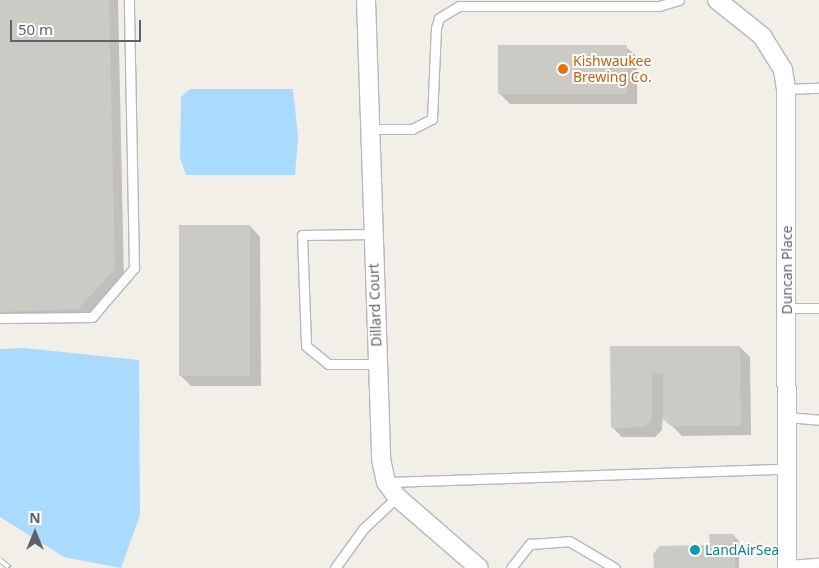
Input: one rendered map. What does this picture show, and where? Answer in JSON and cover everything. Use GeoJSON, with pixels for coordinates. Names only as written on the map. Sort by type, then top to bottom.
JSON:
{"type":"FeatureCollection","features":[{"type":"Feature","properties":{"kind":"street","name":"Dillard Court"},"geometry":{"type":"LineString","coordinates":[[366,0],[381,459],[386,482],[397,496],[480,568]]}},
{"type":"Feature","properties":{"kind":"street","name":"Duncan Place"},"geometry":{"type":"LineString","coordinates":[[717,0],[762,36],[783,70],[786,89],[787,566]]}},
{"type":"Feature","properties":{"kind":"lane"},"geometry":{"type":"LineString","coordinates":[[0,318],[92,317],[134,268],[129,0]]}},
{"type":"Feature","properties":{"kind":"lane"},"geometry":{"type":"LineString","coordinates":[[369,129],[412,129],[432,118],[436,28],[439,18],[453,9],[660,6],[679,0]]}},
{"type":"Feature","properties":{"kind":"lane"},"geometry":{"type":"LineString","coordinates":[[786,89],[819,88]]}},
{"type":"Feature","properties":{"kind":"lane"},"geometry":{"type":"LineString","coordinates":[[373,234],[302,235],[306,346],[328,364],[377,364]]}},
{"type":"Feature","properties":{"kind":"lane"},"geometry":{"type":"LineString","coordinates":[[787,308],[819,308]]}},
{"type":"Feature","properties":{"kind":"lane"},"geometry":{"type":"LineString","coordinates":[[787,417],[819,420]]}},
{"type":"Feature","properties":{"kind":"lane"},"geometry":{"type":"LineString","coordinates":[[386,482],[787,468]]}},
{"type":"Feature","properties":{"kind":"lane"},"geometry":{"type":"LineString","coordinates":[[335,568],[363,529],[397,496]]}},
{"type":"Feature","properties":{"kind":"lane"},"geometry":{"type":"LineString","coordinates":[[511,568],[530,544],[569,541],[615,568]]}},
{"type":"Feature","properties":{"kind":"lane"},"geometry":{"type":"LineString","coordinates":[[787,566],[819,563]]}},
{"type":"Feature","properties":{"kind":"water"},"geometry":{"type":"Polygon","coordinates":[[[190,89],[293,89],[298,137],[295,175],[186,175],[180,158],[181,97],[190,89]]]}},
{"type":"Feature","properties":{"kind":"water"},"geometry":{"type":"Polygon","coordinates":[[[24,348],[139,360],[140,515],[121,568],[64,557],[0,517],[0,349],[24,348]]]}},
{"type":"Feature","properties":{"kind":"building"},"geometry":{"type":"Polygon","coordinates":[[[0,0],[109,0],[115,269],[78,309],[0,312],[0,0]]]}},
{"type":"Feature","properties":{"kind":"building"},"geometry":{"type":"Polygon","coordinates":[[[498,45],[627,45],[627,94],[498,94],[498,45]]]}},
{"type":"Feature","properties":{"kind":"building"},"geometry":{"type":"Polygon","coordinates":[[[179,225],[250,225],[250,376],[179,376],[179,225]]]}},
{"type":"Feature","properties":{"kind":"building"},"geometry":{"type":"Polygon","coordinates":[[[610,346],[740,346],[741,426],[671,426],[663,419],[663,373],[652,373],[652,420],[645,427],[611,428],[610,346]]]}},
{"type":"Feature","properties":{"kind":"building","name":"LandAirSea"},"geometry":{"type":"Polygon","coordinates":[[[709,534],[734,534],[735,568],[654,568],[653,554],[660,546],[710,545],[709,534]]]}},
{"type":"Feature","properties":{"kind":"railway"},"geometry":{"type":"LineString","coordinates":[[0,560],[10,568]]}},
{"type":"Feature","properties":{"kind":"place","name":"Kishwaukee Brewing Co."},"geometry":{"type":"Point","coordinates":[563,69]}},
{"type":"Feature","properties":{"kind":"place","name":"LandAirSea"},"geometry":{"type":"Point","coordinates":[695,550]}}]}
